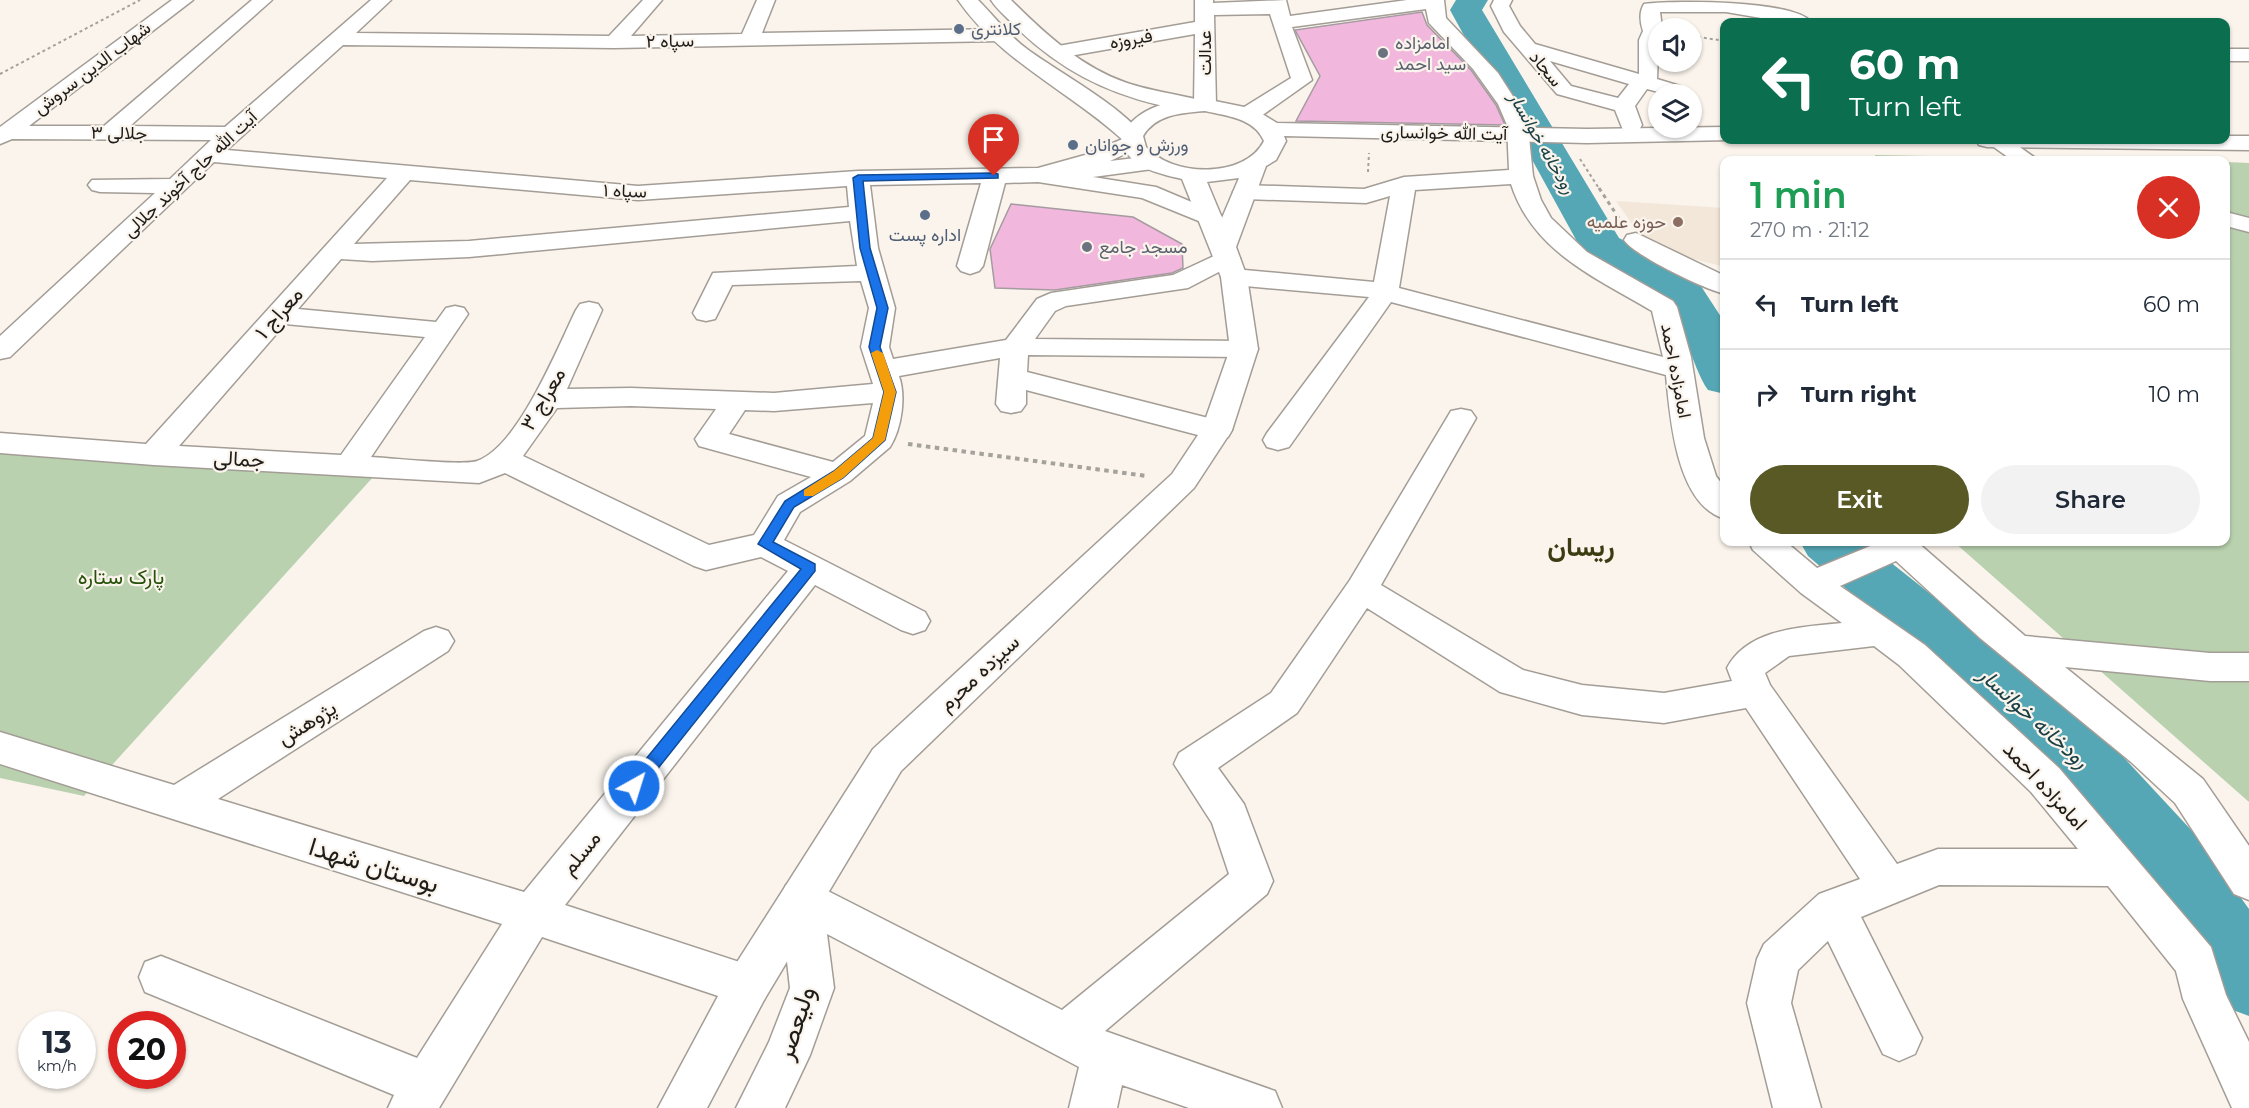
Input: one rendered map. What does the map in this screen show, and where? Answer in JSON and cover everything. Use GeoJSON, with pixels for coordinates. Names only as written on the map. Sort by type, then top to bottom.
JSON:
{"type":"FeatureCollection","features":[{"type":"Feature","properties":{"kind":"main road","name":"شهاب الدین سروش"},"geometry":{"type":"LineString","coordinates":[[3,135],[184,0]]}},
{"type":"Feature","properties":{"kind":"main road"},"geometry":{"type":"LineString","coordinates":[[110,133],[263,0]]}},
{"type":"Feature","properties":{"kind":"main road","name":"آیت الله حاج آخوند جلالی"},"geometry":{"type":"LineString","coordinates":[[0,351],[12,329],[178,186],[231,134],[382,0]]}},
{"type":"Feature","properties":{"kind":"main road"},"geometry":{"type":"LineString","coordinates":[[614,42],[653,0]]}},
{"type":"Feature","properties":{"kind":"main road"},"geometry":{"type":"LineString","coordinates":[[749,40],[766,0]]}},
{"type":"Feature","properties":{"kind":"main road"},"geometry":{"type":"LineString","coordinates":[[967,0],[1018,52],[1112,118],[1132,139],[1138,153],[1152,164]]}},
{"type":"Feature","properties":{"kind":"main road"},"geometry":{"type":"LineString","coordinates":[[1000,0],[1034,33],[1082,70],[1123,88],[1249,114],[1271,129],[1275,139],[1275,149],[1267,158],[1255,166],[1226,174],[1192,175],[1152,164],[1038,175]]}},
{"type":"Feature","properties":{"kind":"main road","name":"سجاد"},"geometry":{"type":"LineString","coordinates":[[1503,0],[1500,6],[1504,16],[1564,90],[1624,106]]}},
{"type":"Feature","properties":{"kind":"main road"},"geometry":{"type":"LineString","coordinates":[[1263,43],[1282,18],[1435,1]]}},
{"type":"Feature","properties":{"kind":"main road","name":"امامزاده احمد"},"geometry":{"type":"LineString","coordinates":[[1435,1],[1436,19],[1495,81],[1515,117],[1520,134],[1520,176],[1529,202],[1552,235],[1589,266],[1664,307],[1679,370],[1690,449],[1712,496],[1720,503]]}},
{"type":"Feature","properties":{"kind":"main road"},"geometry":{"type":"LineString","coordinates":[[1634,135],[1624,106],[1631,93],[1649,76],[1649,40],[1653,31],[1650,23],[1651,8],[1671,3],[1759,4],[1791,18]]}},
{"type":"Feature","properties":{"kind":"main road","name":"فیروزه"},"geometry":{"type":"LineString","coordinates":[[1058,52],[1204,12],[1282,18]]}},
{"type":"Feature","properties":{"kind":"main road","name":"عدالت"},"geometry":{"type":"LineString","coordinates":[[1199,105],[1204,12]]}},
{"type":"Feature","properties":{"kind":"main road"},"geometry":{"type":"LineString","coordinates":[[1249,114],[1272,90],[1302,80],[1282,18]]}},
{"type":"Feature","properties":{"kind":"main road","name":"سپاه ۲"},"geometry":{"type":"LineString","coordinates":[[339,39],[614,42],[1001,35]]}},
{"type":"Feature","properties":{"kind":"main road"},"geometry":{"type":"LineString","coordinates":[[1528,48],[1648,85]]}},
{"type":"Feature","properties":{"kind":"main road"},"geometry":{"type":"LineString","coordinates":[[2230,55],[2249,55]]}},
{"type":"Feature","properties":{"kind":"main road"},"geometry":{"type":"LineString","coordinates":[[1038,175],[1093,160],[1132,139],[1136,127],[1144,119],[1158,112],[1199,105]]}},
{"type":"Feature","properties":{"kind":"main road","name":"آیت الله خوانساری"},"geometry":{"type":"LineString","coordinates":[[1271,129],[1565,135],[1720,134]]}},
{"type":"Feature","properties":{"kind":"main road","name":"جلالی ۳"},"geometry":{"type":"LineString","coordinates":[[3,135],[231,134]]}},
{"type":"Feature","properties":{"kind":"main road"},"geometry":{"type":"LineString","coordinates":[[2230,143],[2249,143]]}},
{"type":"Feature","properties":{"kind":"main road"},"geometry":{"type":"LineString","coordinates":[[2001,144],[2021,156]]}},
{"type":"Feature","properties":{"kind":"main road","name":"سپاه ۱"},"geometry":{"type":"LineString","coordinates":[[212,155],[638,193],[858,178],[1038,175]]}},
{"type":"Feature","properties":{"kind":"main road"},"geometry":{"type":"LineString","coordinates":[[1217,430],[1013,391],[1015,347],[1046,305],[1052,302],[1179,282],[1224,250],[1255,166]]}},
{"type":"Feature","properties":{"kind":"main road","name":"معراج ۱"},"geometry":{"type":"LineString","coordinates":[[154,455],[405,171]]}},
{"type":"Feature","properties":{"kind":"main road"},"geometry":{"type":"LineString","coordinates":[[1038,175],[1148,192],[1224,250],[1679,370]]}},
{"type":"Feature","properties":{"kind":"main road"},"geometry":{"type":"LineString","coordinates":[[1192,175],[1224,250]]}},
{"type":"Feature","properties":{"kind":"main road"},"geometry":{"type":"LineString","coordinates":[[970,266],[994,176]]}},
{"type":"Feature","properties":{"kind":"main road"},"geometry":{"type":"LineString","coordinates":[[1245,192],[1366,196],[1404,184],[1520,176]]}},
{"type":"Feature","properties":{"kind":"main road"},"geometry":{"type":"LineString","coordinates":[[765,544],[789,504],[839,474],[879,440],[886,381],[875,347],[882,308],[865,248],[858,178]]}},
{"type":"Feature","properties":{"kind":"main road"},"geometry":{"type":"LineString","coordinates":[[1278,440],[1385,292],[1404,184]]}},
{"type":"Feature","properties":{"kind":"main road"},"geometry":{"type":"LineString","coordinates":[[100,185],[178,186]]}},
{"type":"Feature","properties":{"kind":"main road"},"geometry":{"type":"LineString","coordinates":[[334,251],[372,253],[469,249],[861,213]]}},
{"type":"Feature","properties":{"kind":"main road"},"geometry":{"type":"LineString","coordinates":[[2230,220],[2249,225]]}},
{"type":"Feature","properties":{"kind":"main road"},"geometry":{"type":"LineString","coordinates":[[1636,240],[1666,258],[1720,284]]}},
{"type":"Feature","properties":{"kind":"main road","name":"سیزده محرم"},"geometry":{"type":"LineString","coordinates":[[682,1108],[748,985],[887,760],[1183,481],[1217,430],[1244,349],[1224,250]]}},
{"type":"Feature","properties":{"kind":"main road"},"geometry":{"type":"LineString","coordinates":[[706,313],[722,278],[872,273]]}},
{"type":"Feature","properties":{"kind":"main road","name":"معراج ۳"},"geometry":{"type":"LineString","coordinates":[[492,466],[548,399],[589,310]]}},
{"type":"Feature","properties":{"kind":"main road"},"geometry":{"type":"LineString","coordinates":[[277,315],[450,323],[350,465]]}},
{"type":"Feature","properties":{"kind":"main road"},"geometry":{"type":"LineString","coordinates":[[548,399],[631,397],[737,401],[798,408],[886,381],[1015,347],[1244,349]]}},
{"type":"Feature","properties":{"kind":"main road"},"geometry":{"type":"LineString","coordinates":[[737,401],[710,439],[839,474]]}},
{"type":"Feature","properties":{"kind":"main road"},"geometry":{"type":"LineString","coordinates":[[1066,1035],[1252,881],[1230,816],[1193,764],[1284,703],[1362,589],[1461,417]]}},
{"type":"Feature","properties":{"kind":"main road","name":"جمالی"},"geometry":{"type":"LineString","coordinates":[[0,443],[154,455],[350,465],[492,466]]}},
{"type":"Feature","properties":{"kind":"main road"},"geometry":{"type":"LineString","coordinates":[[492,466],[706,558],[765,544],[913,621]]}},
{"type":"Feature","properties":{"kind":"main road","name":"امامزاده احمد"},"geometry":{"type":"LineString","coordinates":[[1770,546],[1814,584],[1912,655],[2044,780],[2196,963],[2205,999],[2249,1093]]}},
{"type":"Feature","properties":{"kind":"main road"},"geometry":{"type":"LineString","coordinates":[[1814,584],[1894,546]]}},
{"type":"Feature","properties":{"kind":"main road"},"geometry":{"type":"LineString","coordinates":[[1903,546],[2016,649],[2144,751],[2189,791],[2249,881]]}},
{"type":"Feature","properties":{"kind":"main road","name":"مسلم"},"geometry":{"type":"LineString","coordinates":[[419,1097],[532,914],[810,567]]}},
{"type":"Feature","properties":{"kind":"main road"},"geometry":{"type":"LineString","coordinates":[[1362,589],[1514,682],[1570,697],[1664,708],[1755,692]]}},
{"type":"Feature","properties":{"kind":"main road"},"geometry":{"type":"LineString","coordinates":[[1880,632],[1781,644],[1745,668],[1755,692],[1889,887]]}},
{"type":"Feature","properties":{"kind":"main road","name":"پژوهش"},"geometry":{"type":"LineString","coordinates":[[177,804],[436,641]]}},
{"type":"Feature","properties":{"kind":"main road"},"geometry":{"type":"LineString","coordinates":[[2016,649],[2210,667],[2249,667]]}},
{"type":"Feature","properties":{"kind":"main road","name":"بوستان شهدا"},"geometry":{"type":"LineString","coordinates":[[0,748],[532,914],[748,985]]}},
{"type":"Feature","properties":{"kind":"main road"},"geometry":{"type":"LineString","coordinates":[[1797,1108],[1769,1004],[1779,959],[1834,908],[1938,867],[2119,868]]}},
{"type":"Feature","properties":{"kind":"main road"},"geometry":{"type":"LineString","coordinates":[[801,899],[1106,1056],[1258,1108]]}},
{"type":"Feature","properties":{"kind":"main road","name":"ولیعصر"},"geometry":{"type":"LineString","coordinates":[[760,1108],[787,1055],[812,988],[801,899]]}},
{"type":"Feature","properties":{"kind":"main road"},"geometry":{"type":"LineString","coordinates":[[1834,908],[1899,1038]]}},
{"type":"Feature","properties":{"kind":"main road"},"geometry":{"type":"LineString","coordinates":[[161,977],[419,1097]]}},
{"type":"Feature","properties":{"kind":"main road"},"geometry":{"type":"LineString","coordinates":[[1093,1108],[1106,1056]]}},
{"type":"Feature","properties":{"kind":"path"},"geometry":{"type":"LineString","coordinates":[[0,74],[140,0]]}},
{"type":"Feature","properties":{"kind":"path"},"geometry":{"type":"LineString","coordinates":[[1702,37],[1720,39]]}},
{"type":"Feature","properties":{"kind":"path"},"geometry":{"type":"LineString","coordinates":[[1565,135],[1598,189],[1636,240]]}},
{"type":"Feature","properties":{"kind":"path"},"geometry":{"type":"LineString","coordinates":[[879,440],[1183,481]]}},
{"type":"Feature","properties":{"kind":"shaded area","name":"حوزه علمیه"},"geometry":{"type":"Polygon","coordinates":[[[1616,201],[1720,208],[1720,266],[1690,258],[1640,235],[1616,201]]]}},
{"type":"Feature","properties":{"kind":"green space"},"geometry":{"type":"Polygon","coordinates":[[[1875,155],[1928,156],[1875,156],[1875,155]]]}},
{"type":"Feature","properties":{"kind":"green space"},"geometry":{"type":"Polygon","coordinates":[[[2230,162],[2249,163],[2249,802],[1959,546],[2230,546],[2230,162]]]}},
{"type":"Feature","properties":{"kind":"green space","name":"پارک ستاره"},"geometry":{"type":"Polygon","coordinates":[[[0,446],[374,476],[84,796],[0,778],[0,446]]]}},
{"type":"Feature","properties":{"kind":"building","name":"امامزاده سید احمد"},"geometry":{"type":"Polygon","coordinates":[[[1422,12],[1427,25],[1471,70],[1496,105],[1505,125],[1296,121],[1320,76],[1295,30],[1422,12]]]}},
{"type":"Feature","properties":{"kind":"building","name":"مسجد جامع"},"geometry":{"type":"Polygon","coordinates":[[[1011,204],[1133,217],[1182,244],[1183,268],[1172,273],[1055,290],[995,288],[990,249],[1011,204]]]}},
{"type":"Feature","properties":{"kind":"waterway","name":"رودخانه خوانسار"},"geometry":{"type":"LineString","coordinates":[[1472,0],[1466,10],[1602,247],[1679,287],[1703,325],[1720,367]]}},
{"type":"Feature","properties":{"kind":"waterway","name":"رودخانه خوانسار"},"geometry":{"type":"LineString","coordinates":[[1833,546],[2066,739],[2168,854],[2238,955],[2249,980]]}},
{"type":"Feature","properties":{"kind":"slow traffic"},"geometry":{"type":"LineString","coordinates":[[808,493],[839,474],[879,440],[890,392],[877,353]]}},
{"type":"Feature","properties":{"kind":"place","name":"کلانتری"},"geometry":{"type":"Point","coordinates":[959,29]}},
{"type":"Feature","properties":{"kind":"place","name":"امامزاده سید احمد"},"geometry":{"type":"Point","coordinates":[1383,53]}},
{"type":"Feature","properties":{"kind":"place","name":"ورزش و جوانان"},"geometry":{"type":"Point","coordinates":[1073,145]}},
{"type":"Feature","properties":{"kind":"place","name":"اداره پست"},"geometry":{"type":"Point","coordinates":[925,215]}},
{"type":"Feature","properties":{"kind":"place","name":"حوزه علمیه"},"geometry":{"type":"Point","coordinates":[1678,222]}},
{"type":"Feature","properties":{"kind":"place","name":"مسجد جامع"},"geometry":{"type":"Point","coordinates":[1087,247]}},
{"type":"Feature","properties":{"kind":"district","name":"ریسان"},"geometry":{"type":"Point","coordinates":[1581,547]}},
{"type":"Feature","properties":{"kind":"route"},"geometry":{"type":"LineString","coordinates":[[634,786],[810,567],[765,544],[789,504],[839,474],[879,440],[890,392],[875,347],[882,308],[865,248],[858,178],[994,176]]}}]}
